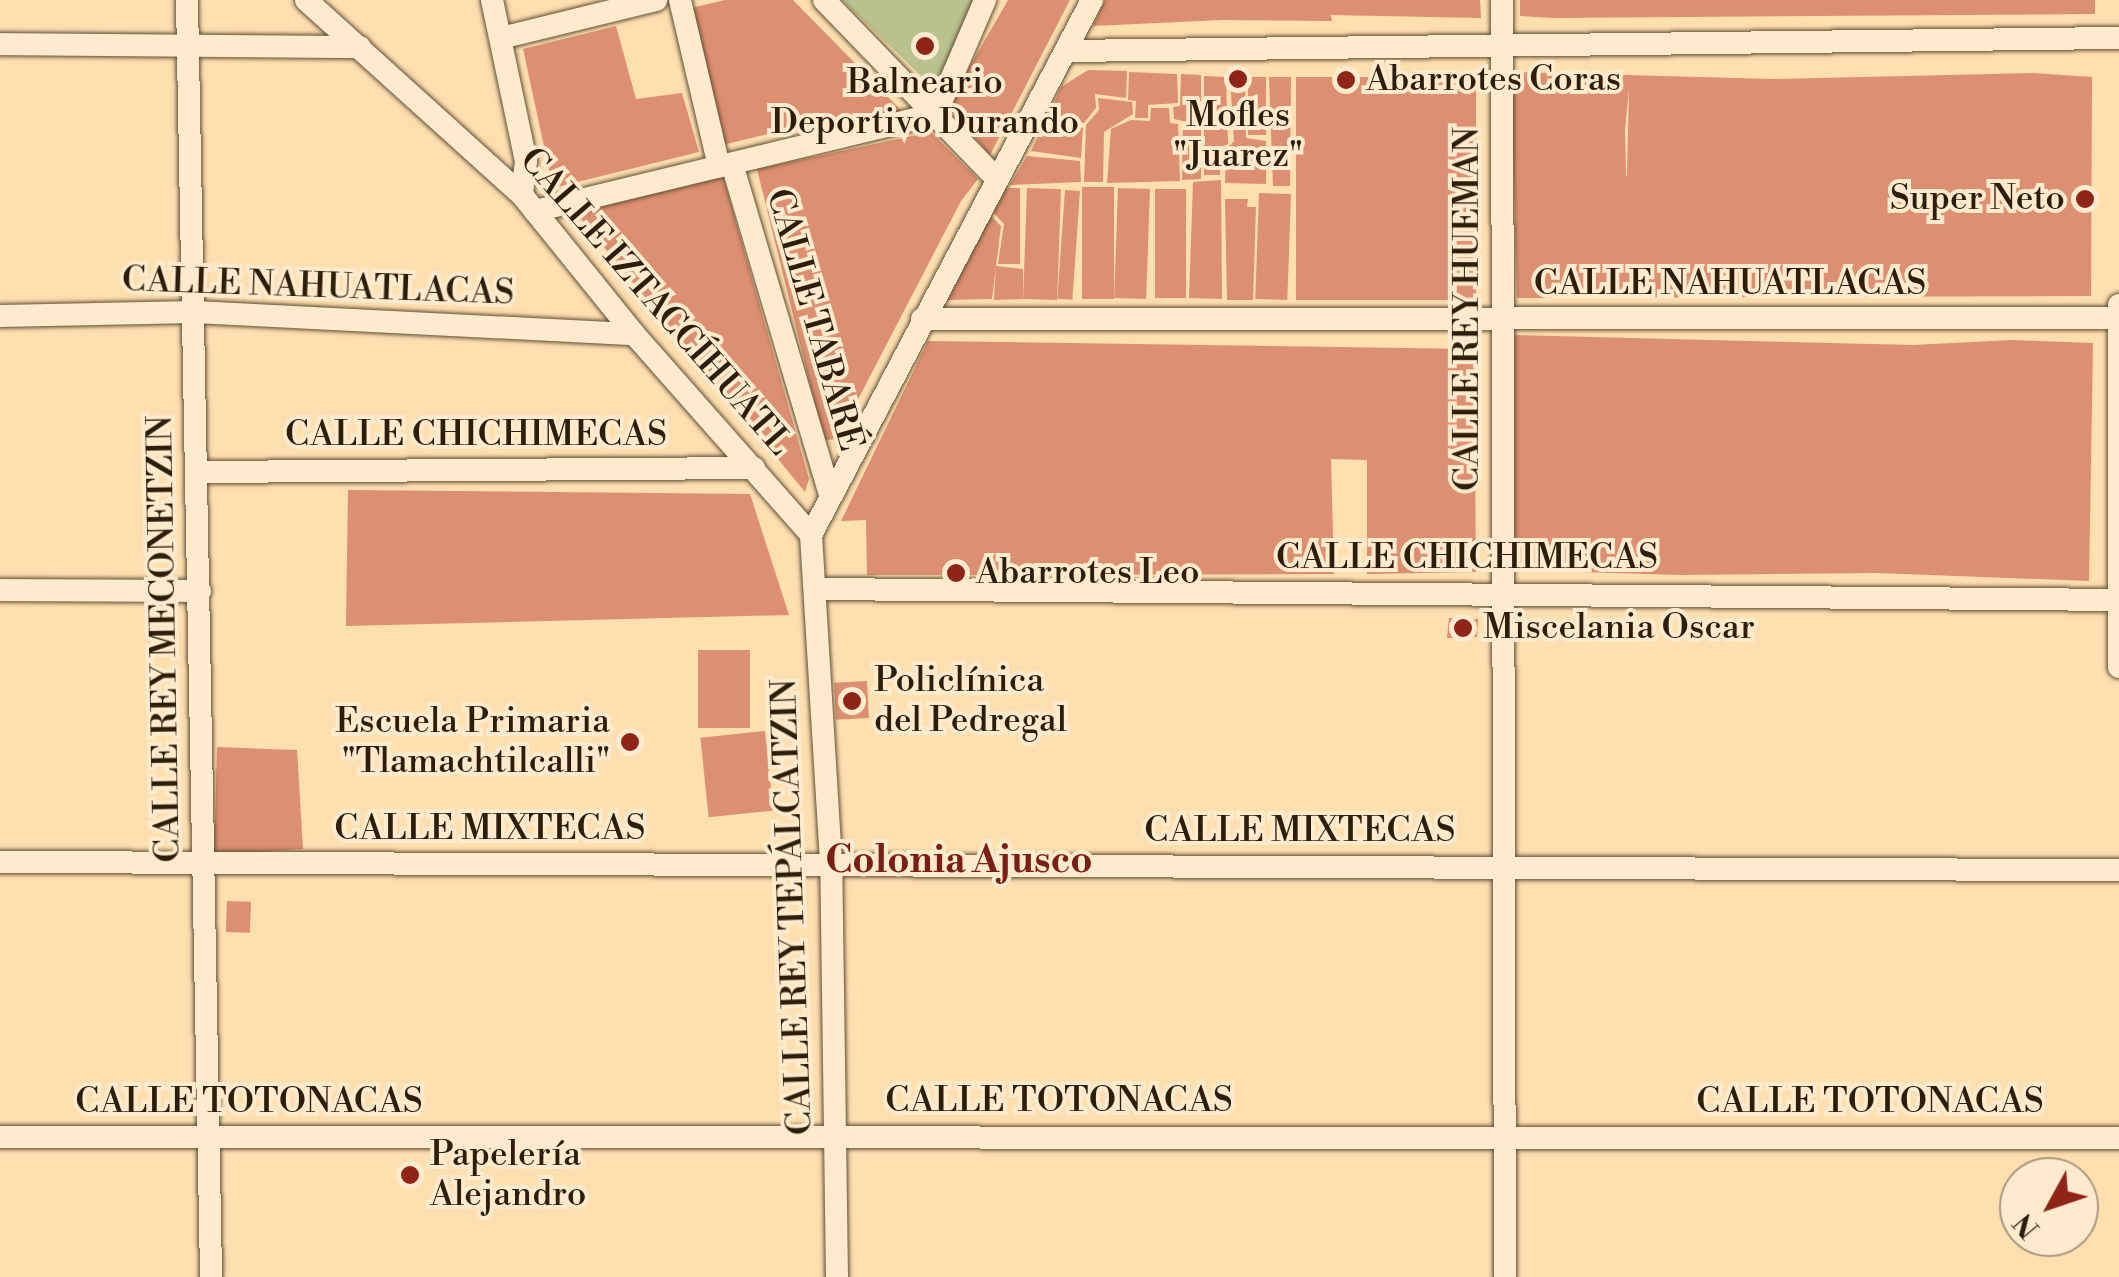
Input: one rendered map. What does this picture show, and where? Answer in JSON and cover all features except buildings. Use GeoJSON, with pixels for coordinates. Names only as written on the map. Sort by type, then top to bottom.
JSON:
{"type":"FeatureCollection","features":[{"type":"Feature","properties":{"kind":"street","name":"CALLE REY MECONETZIN"},"geometry":{"type":"LineString","coordinates":[[186,0],[211,1277]]}},
{"type":"Feature","properties":{"kind":"street","name":"CALLE IZTACCÍHUATL"},"geometry":{"type":"LineString","coordinates":[[306,0],[529,203],[634,334],[811,535]]}},
{"type":"Feature","properties":{"kind":"street"},"geometry":{"type":"LineString","coordinates":[[492,0],[526,161],[529,203],[726,165],[936,114]]}},
{"type":"Feature","properties":{"kind":"street"},"geometry":{"type":"LineString","coordinates":[[501,38],[656,0]]}},
{"type":"Feature","properties":{"kind":"street","name":"CALLE TABARÉ"},"geometry":{"type":"LineString","coordinates":[[680,0],[726,165],[830,495]]}},
{"type":"Feature","properties":{"kind":"street"},"geometry":{"type":"LineString","coordinates":[[824,0],[996,178]]}},
{"type":"Feature","properties":{"kind":"street"},"geometry":{"type":"LineString","coordinates":[[936,114],[986,0]]}},
{"type":"Feature","properties":{"kind":"street"},"geometry":{"type":"LineString","coordinates":[[811,535],[1092,0]]}},
{"type":"Feature","properties":{"kind":"street","name":"CALLE REY HUEMAN"},"geometry":{"type":"LineString","coordinates":[[1502,0],[1505,1277]]}},
{"type":"Feature","properties":{"kind":"street"},"geometry":{"type":"LineString","coordinates":[[1066,52],[1502,43],[2119,38]]}},
{"type":"Feature","properties":{"kind":"street"},"geometry":{"type":"LineString","coordinates":[[0,44],[360,47]]}},
{"type":"Feature","properties":{"kind":"street"},"geometry":{"type":"LineString","coordinates":[[2119,305],[2119,667]]}},
{"type":"Feature","properties":{"kind":"street","name":"CALLE NAHUATLACAS"},"geometry":{"type":"LineString","coordinates":[[0,316],[195,312],[634,334]]}},
{"type":"Feature","properties":{"kind":"street","name":"CALLE NAHUATLACAS"},"geometry":{"type":"LineString","coordinates":[[922,319],[2119,318]]}},
{"type":"Feature","properties":{"kind":"street","name":"CALLE CHICHIMECAS"},"geometry":{"type":"LineString","coordinates":[[198,472],[754,468]]}},
{"type":"Feature","properties":{"kind":"street","name":"CALLE REY TEPÁLCATZIN"},"geometry":{"type":"LineString","coordinates":[[811,535],[831,862],[837,1277]]}},
{"type":"Feature","properties":{"kind":"street","name":"CALLE CHICHIMECAS"},"geometry":{"type":"LineString","coordinates":[[815,589],[2119,600]]}},
{"type":"Feature","properties":{"kind":"street"},"geometry":{"type":"LineString","coordinates":[[0,590],[200,591]]}},
{"type":"Feature","properties":{"kind":"street","name":"CALLE MIXTECAS"},"geometry":{"type":"LineString","coordinates":[[0,862],[831,862],[2119,870]]}},
{"type":"Feature","properties":{"kind":"street","name":"CALLE TOTONACAS"},"geometry":{"type":"LineString","coordinates":[[0,1137],[2119,1138]]}},
{"type":"Feature","properties":{"kind":"green space","name":"Balneario Deportivo Durando"},"geometry":{"type":"Polygon","coordinates":[[[842,0],[981,0],[939,93],[842,0]]]}},
{"type":"Feature","properties":{"kind":"place","name":"Balneario Deportivo Durando"},"geometry":{"type":"Point","coordinates":[925,46]}},
{"type":"Feature","properties":{"kind":"place","name":"Mofles \"Juarez\""},"geometry":{"type":"Point","coordinates":[1238,79]}},
{"type":"Feature","properties":{"kind":"place","name":"Abarrotes Coras"},"geometry":{"type":"Point","coordinates":[1346,80]}},
{"type":"Feature","properties":{"kind":"place","name":"Super Neto"},"geometry":{"type":"Point","coordinates":[2085,199]}},
{"type":"Feature","properties":{"kind":"place","name":"Abarrotes Leo"},"geometry":{"type":"Point","coordinates":[956,573]}},
{"type":"Feature","properties":{"kind":"place","name":"Miscelania Oscar"},"geometry":{"type":"Point","coordinates":[1463,628]}},
{"type":"Feature","properties":{"kind":"place","name":"Policlínica del Pedregal"},"geometry":{"type":"Point","coordinates":[852,701]}},
{"type":"Feature","properties":{"kind":"place","name":"Escuela Primaria \"Tlamachtilcalli\""},"geometry":{"type":"Point","coordinates":[630,742]}},
{"type":"Feature","properties":{"kind":"place","name":"Papelería Alejandro"},"geometry":{"type":"Point","coordinates":[410,1175]}},
{"type":"Feature","properties":{"kind":"district","name":"Colonia Ajusco"},"geometry":{"type":"Point","coordinates":[959,861]}}]}
